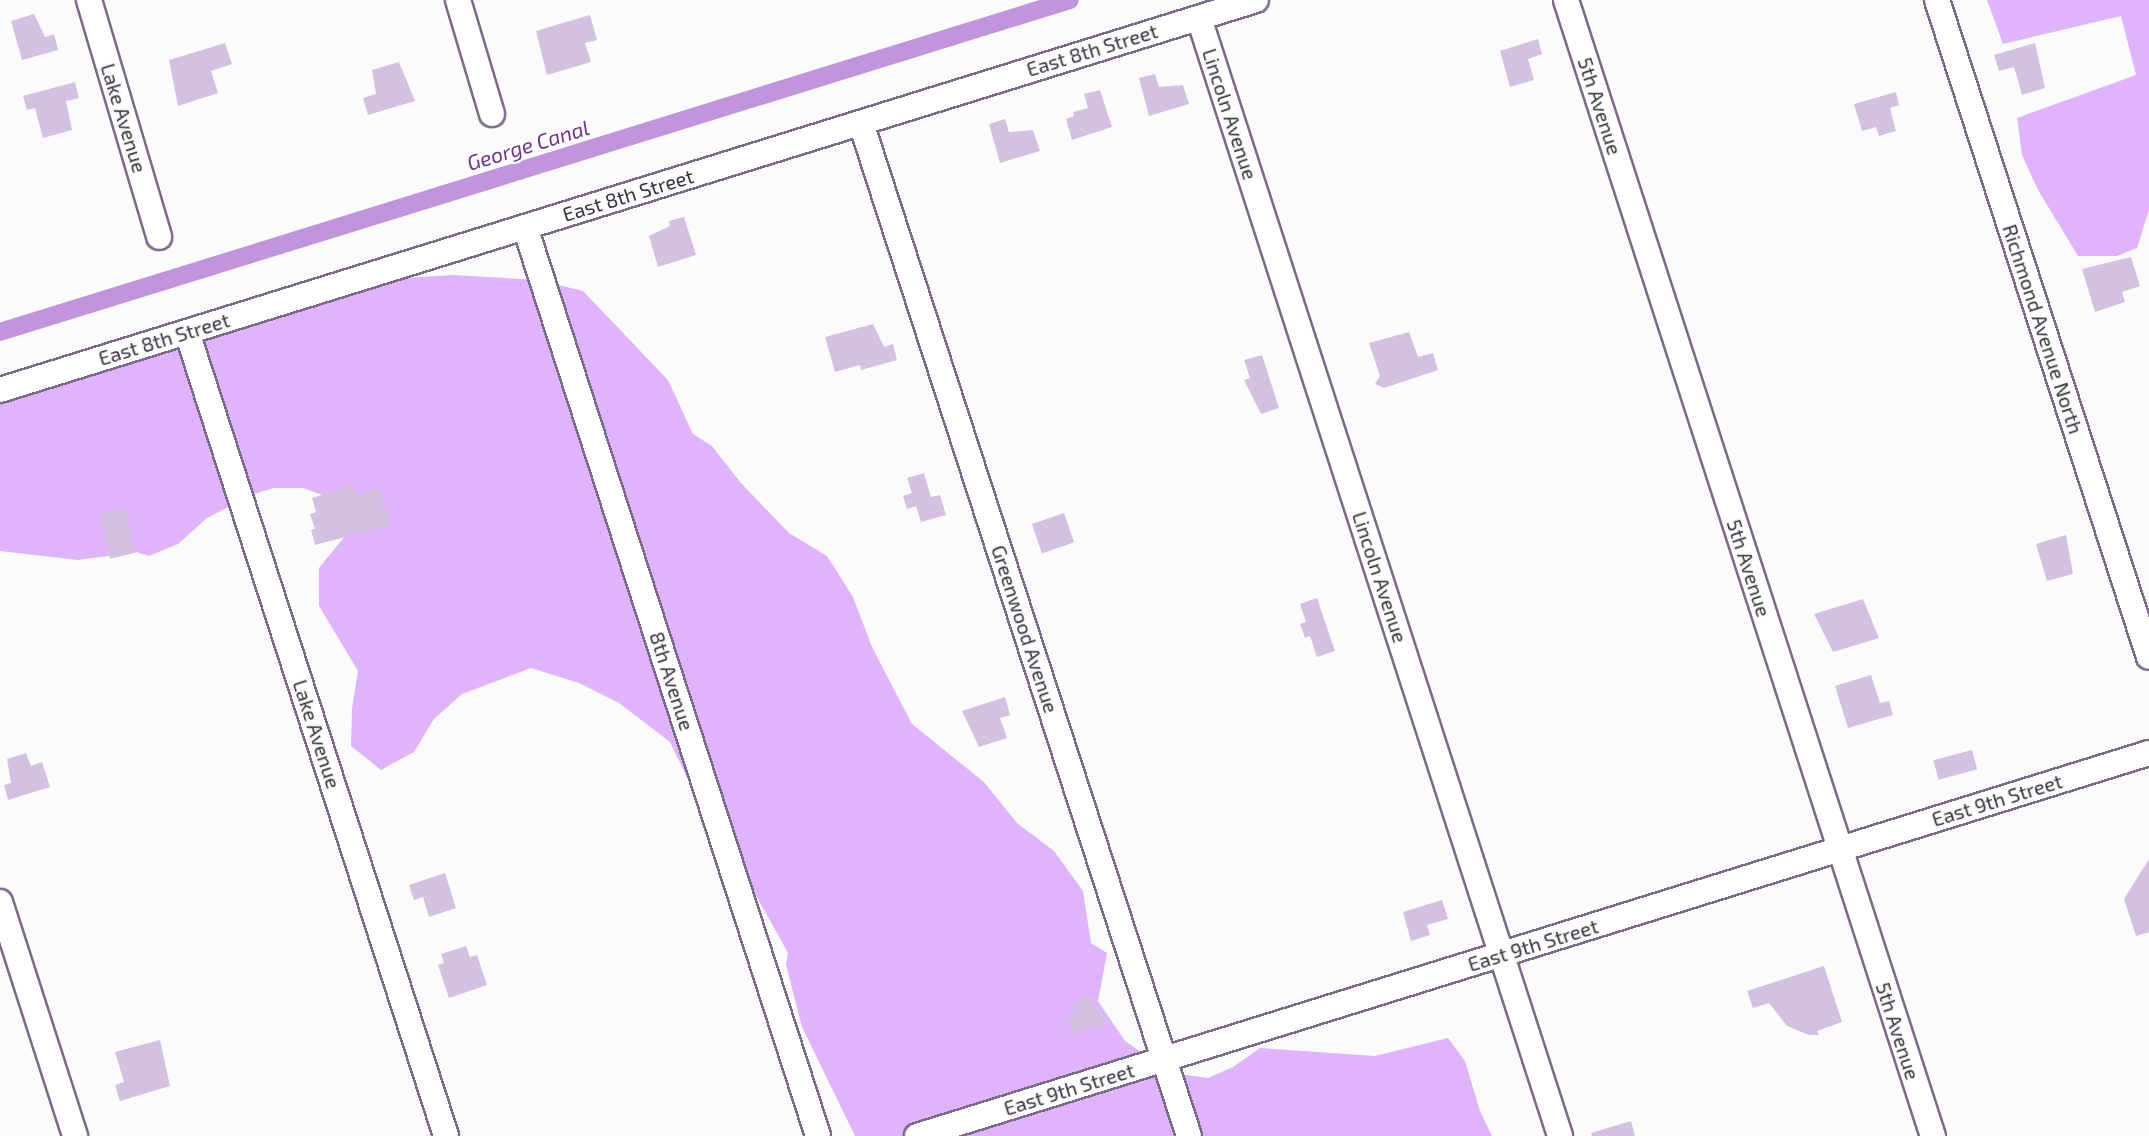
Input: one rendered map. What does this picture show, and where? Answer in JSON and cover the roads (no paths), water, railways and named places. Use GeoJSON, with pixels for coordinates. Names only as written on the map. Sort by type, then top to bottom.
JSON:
{"type":"FeatureCollection","features":[{"type":"Feature","properties":{"kind":"street","name":"Lake Avenue"},"geometry":{"type":"LineString","coordinates":[[89,0],[159,237]]}},
{"type":"Feature","properties":{"kind":"street"},"geometry":{"type":"LineString","coordinates":[[458,0],[492,114]]}},
{"type":"Feature","properties":{"kind":"street","name":"East 8th Street"},"geometry":{"type":"LineString","coordinates":[[0,390],[1256,0]]}},
{"type":"Feature","properties":{"kind":"street","name":"5th Avenue"},"geometry":{"type":"LineString","coordinates":[[1566,0],[1933,1136]]}},
{"type":"Feature","properties":{"kind":"street","name":"Richmond Avenue North"},"geometry":{"type":"LineString","coordinates":[[1937,0],[2149,657]]}},
{"type":"Feature","properties":{"kind":"street","name":"Lincoln Avenue"},"geometry":{"type":"LineString","coordinates":[[1199,18],[1560,1136]]}},
{"type":"Feature","properties":{"kind":"street","name":"Greenwood Avenue"},"geometry":{"type":"LineString","coordinates":[[861,123],[1190,1136]]}},
{"type":"Feature","properties":{"kind":"street","name":"8th Avenue"},"geometry":{"type":"LineString","coordinates":[[525,227],[818,1136]]}},
{"type":"Feature","properties":{"kind":"street","name":"Lake Avenue"},"geometry":{"type":"LineString","coordinates":[[187,332],[446,1136]]}},
{"type":"Feature","properties":{"kind":"street","name":"East 9th Street"},"geometry":{"type":"LineString","coordinates":[[917,1136],[2149,753]]}},
{"type":"Feature","properties":{"kind":"street"},"geometry":{"type":"LineString","coordinates":[[0,902],[75,1136]]}},
{"type":"Feature","properties":{"kind":"waterway","name":"George Canal"},"geometry":{"type":"LineString","coordinates":[[0,332],[1070,0]]}}]}
